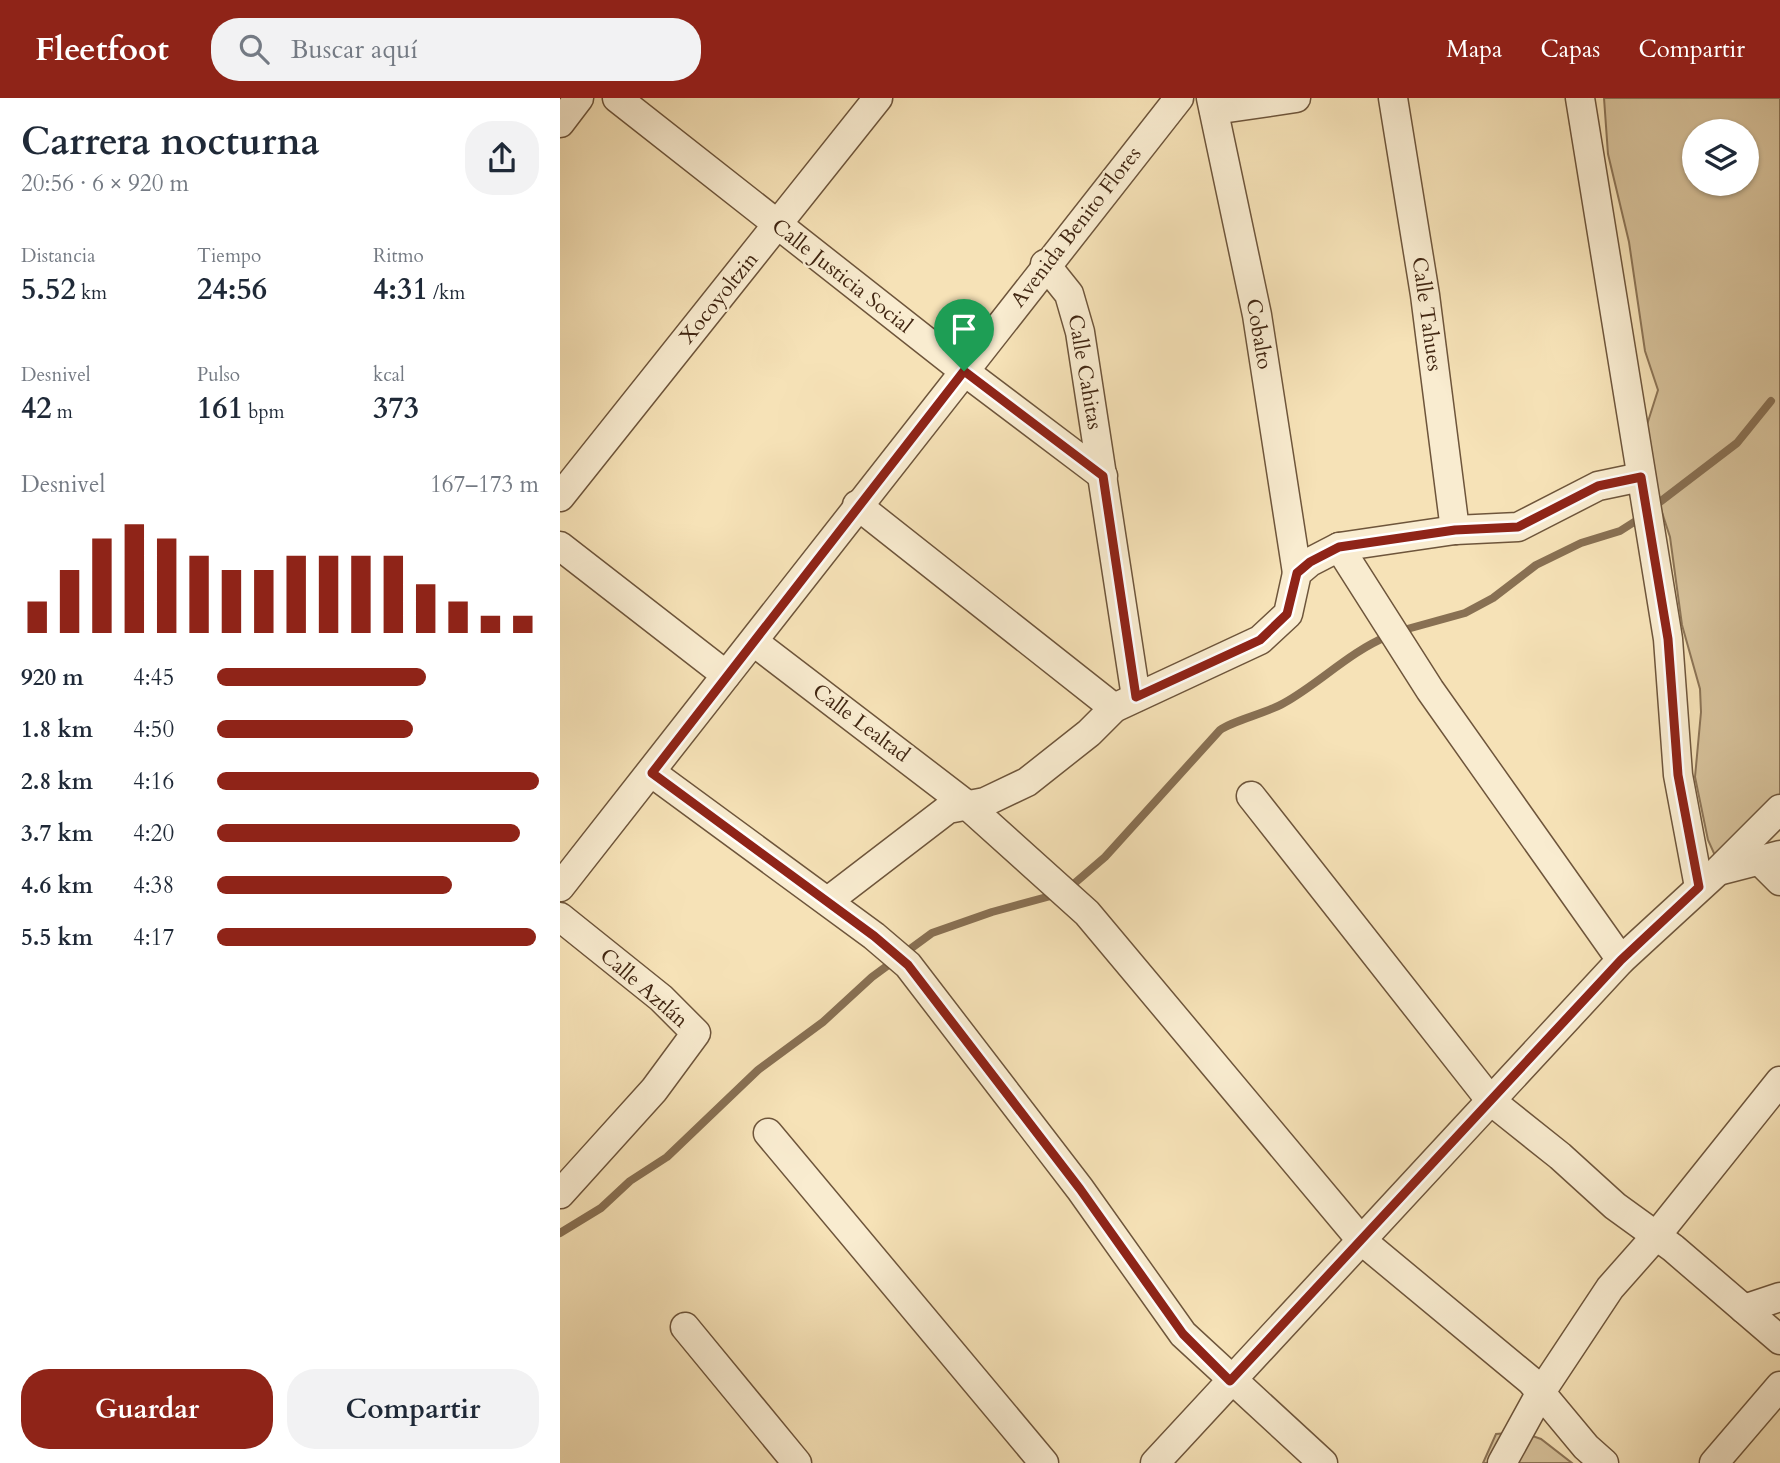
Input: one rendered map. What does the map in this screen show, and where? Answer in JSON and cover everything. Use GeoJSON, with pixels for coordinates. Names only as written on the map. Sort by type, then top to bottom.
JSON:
{"type":"FeatureCollection","features":[{"type":"Feature","properties":{"kind":"street"},"geometry":{"type":"LineString","coordinates":[[560,122],[579,98]]}},
{"type":"Feature","properties":{"kind":"street","name":"Calle Justicia Social"},"geometry":{"type":"LineString","coordinates":[[617,98],[964,371],[1103,476]]}},
{"type":"Feature","properties":{"kind":"street","name":"Xocoyoltzin"},"geometry":{"type":"LineString","coordinates":[[560,497],[878,98]]}},
{"type":"Feature","properties":{"kind":"street","name":"Avenida Benito Flores"},"geometry":{"type":"LineString","coordinates":[[560,887],[754,642],[1045,264],[1179,98]]}},
{"type":"Feature","properties":{"kind":"street"},"geometry":{"type":"LineString","coordinates":[[1212,104],[1296,98]]}},
{"type":"Feature","properties":{"kind":"street","name":"Calle Tahues"},"geometry":{"type":"LineString","coordinates":[[1393,98],[1425,295],[1455,530]]}},
{"type":"Feature","properties":{"kind":"street"},"geometry":{"type":"LineString","coordinates":[[1580,98],[1668,639],[1678,775],[1709,879]]}},
{"type":"Feature","properties":{"kind":"street","name":"Cobalto"},"geometry":{"type":"LineString","coordinates":[[1212,104],[1257,315],[1297,573]]}},
{"type":"Feature","properties":{"kind":"street","name":"Calle Cahitas"},"geometry":{"type":"LineString","coordinates":[[1045,264],[1069,295],[1075,310],[1103,476],[1125,702]]}},
{"type":"Feature","properties":{"kind":"street"},"geometry":{"type":"LineString","coordinates":[[828,901],[948,809],[985,802],[1027,782],[1125,702],[1260,640],[1287,614],[1297,573],[1310,562],[1339,547],[1455,530],[1518,527],[1598,486],[1641,477]]}},
{"type":"Feature","properties":{"kind":"street"},"geometry":{"type":"LineString","coordinates":[[857,505],[1125,702]]}},
{"type":"Feature","properties":{"kind":"street"},"geometry":{"type":"LineString","coordinates":[[560,546],[726,676]]}},
{"type":"Feature","properties":{"kind":"street"},"geometry":{"type":"LineString","coordinates":[[1339,547],[1430,690],[1621,960]]}},
{"type":"Feature","properties":{"kind":"street","name":"Calle Lealtad"},"geometry":{"type":"LineString","coordinates":[[754,642],[967,805],[1095,921],[1210,1064],[1361,1240],[1541,1392],[1586,1447],[1604,1463]]}},
{"type":"Feature","properties":{"kind":"street"},"geometry":{"type":"LineString","coordinates":[[652,773],[828,901],[908,965],[1080,1189],[1183,1334],[1230,1381],[1323,1463]]}},
{"type":"Feature","properties":{"kind":"street"},"geometry":{"type":"LineString","coordinates":[[1251,796],[1491,1101],[1780,1340]]}},
{"type":"Feature","properties":{"kind":"street"},"geometry":{"type":"LineString","coordinates":[[1155,1463],[1621,960],[1709,879],[1780,808]]}},
{"type":"Feature","properties":{"kind":"street"},"geometry":{"type":"LineString","coordinates":[[1709,879],[1769,856],[1780,881]]}},
{"type":"Feature","properties":{"kind":"street","name":"Calle Aztlán"},"geometry":{"type":"LineString","coordinates":[[560,917],[661,998],[696,1033],[654,1090],[560,1194]]}},
{"type":"Feature","properties":{"kind":"street"},"geometry":{"type":"LineString","coordinates":[[1502,1463],[1541,1392],[1610,1288],[1656,1236],[1780,1081]]}},
{"type":"Feature","properties":{"kind":"street"},"geometry":{"type":"LineString","coordinates":[[768,1133],[1044,1463]]}},
{"type":"Feature","properties":{"kind":"street"},"geometry":{"type":"LineString","coordinates":[[1744,1309],[1780,1297]]}},
{"type":"Feature","properties":{"kind":"street"},"geometry":{"type":"LineString","coordinates":[[685,1327],[797,1463]]}},
{"type":"Feature","properties":{"kind":"street"},"geometry":{"type":"LineString","coordinates":[[1714,1463],[1780,1386]]}},
{"type":"Feature","properties":{"kind":"shaded area"},"geometry":{"type":"Polygon","coordinates":[[[1604,98],[1780,98],[1780,794],[1717,860],[1708,840],[1695,777],[1701,712],[1700,689],[1682,625],[1670,537],[1657,497],[1645,431],[1658,390],[1645,351],[1629,242],[1608,154],[1604,98]]]}},
{"type":"Feature","properties":{"kind":"shaded area"},"geometry":{"type":"Polygon","coordinates":[[[1521,1432],[1541,1439],[1572,1463],[1483,1463],[1496,1434],[1521,1432]]]}},
{"type":"Feature","properties":{"kind":"waterway"},"geometry":{"type":"LineString","coordinates":[[1652,508],[1737,443],[1771,401]]}},
{"type":"Feature","properties":{"kind":"waterway"},"geometry":{"type":"LineString","coordinates":[[1400,631],[1465,613],[1493,598],[1536,565],[1581,543],[1620,531],[1642,517]]}},
{"type":"Feature","properties":{"kind":"waterway"},"geometry":{"type":"LineString","coordinates":[[1069,888],[1105,857],[1220,730],[1284,703],[1360,650],[1388,636]]}},
{"type":"Feature","properties":{"kind":"waterway"},"geometry":{"type":"LineString","coordinates":[[560,1233],[601,1208],[630,1181],[667,1157],[758,1070],[823,1022],[872,977],[932,933],[992,912],[1058,894]]}},
{"type":"Feature","properties":{"kind":"route"},"geometry":{"type":"LineString","coordinates":[[964,371],[1103,476],[1136,697],[1260,640],[1287,614],[1297,573],[1310,562],[1339,547],[1455,530],[1518,527],[1598,486],[1641,477],[1668,639],[1678,775],[1699,887],[1621,960],[1230,1381],[1183,1334],[1080,1189],[908,965],[874,936],[652,773],[857,505],[964,371]]}}]}
